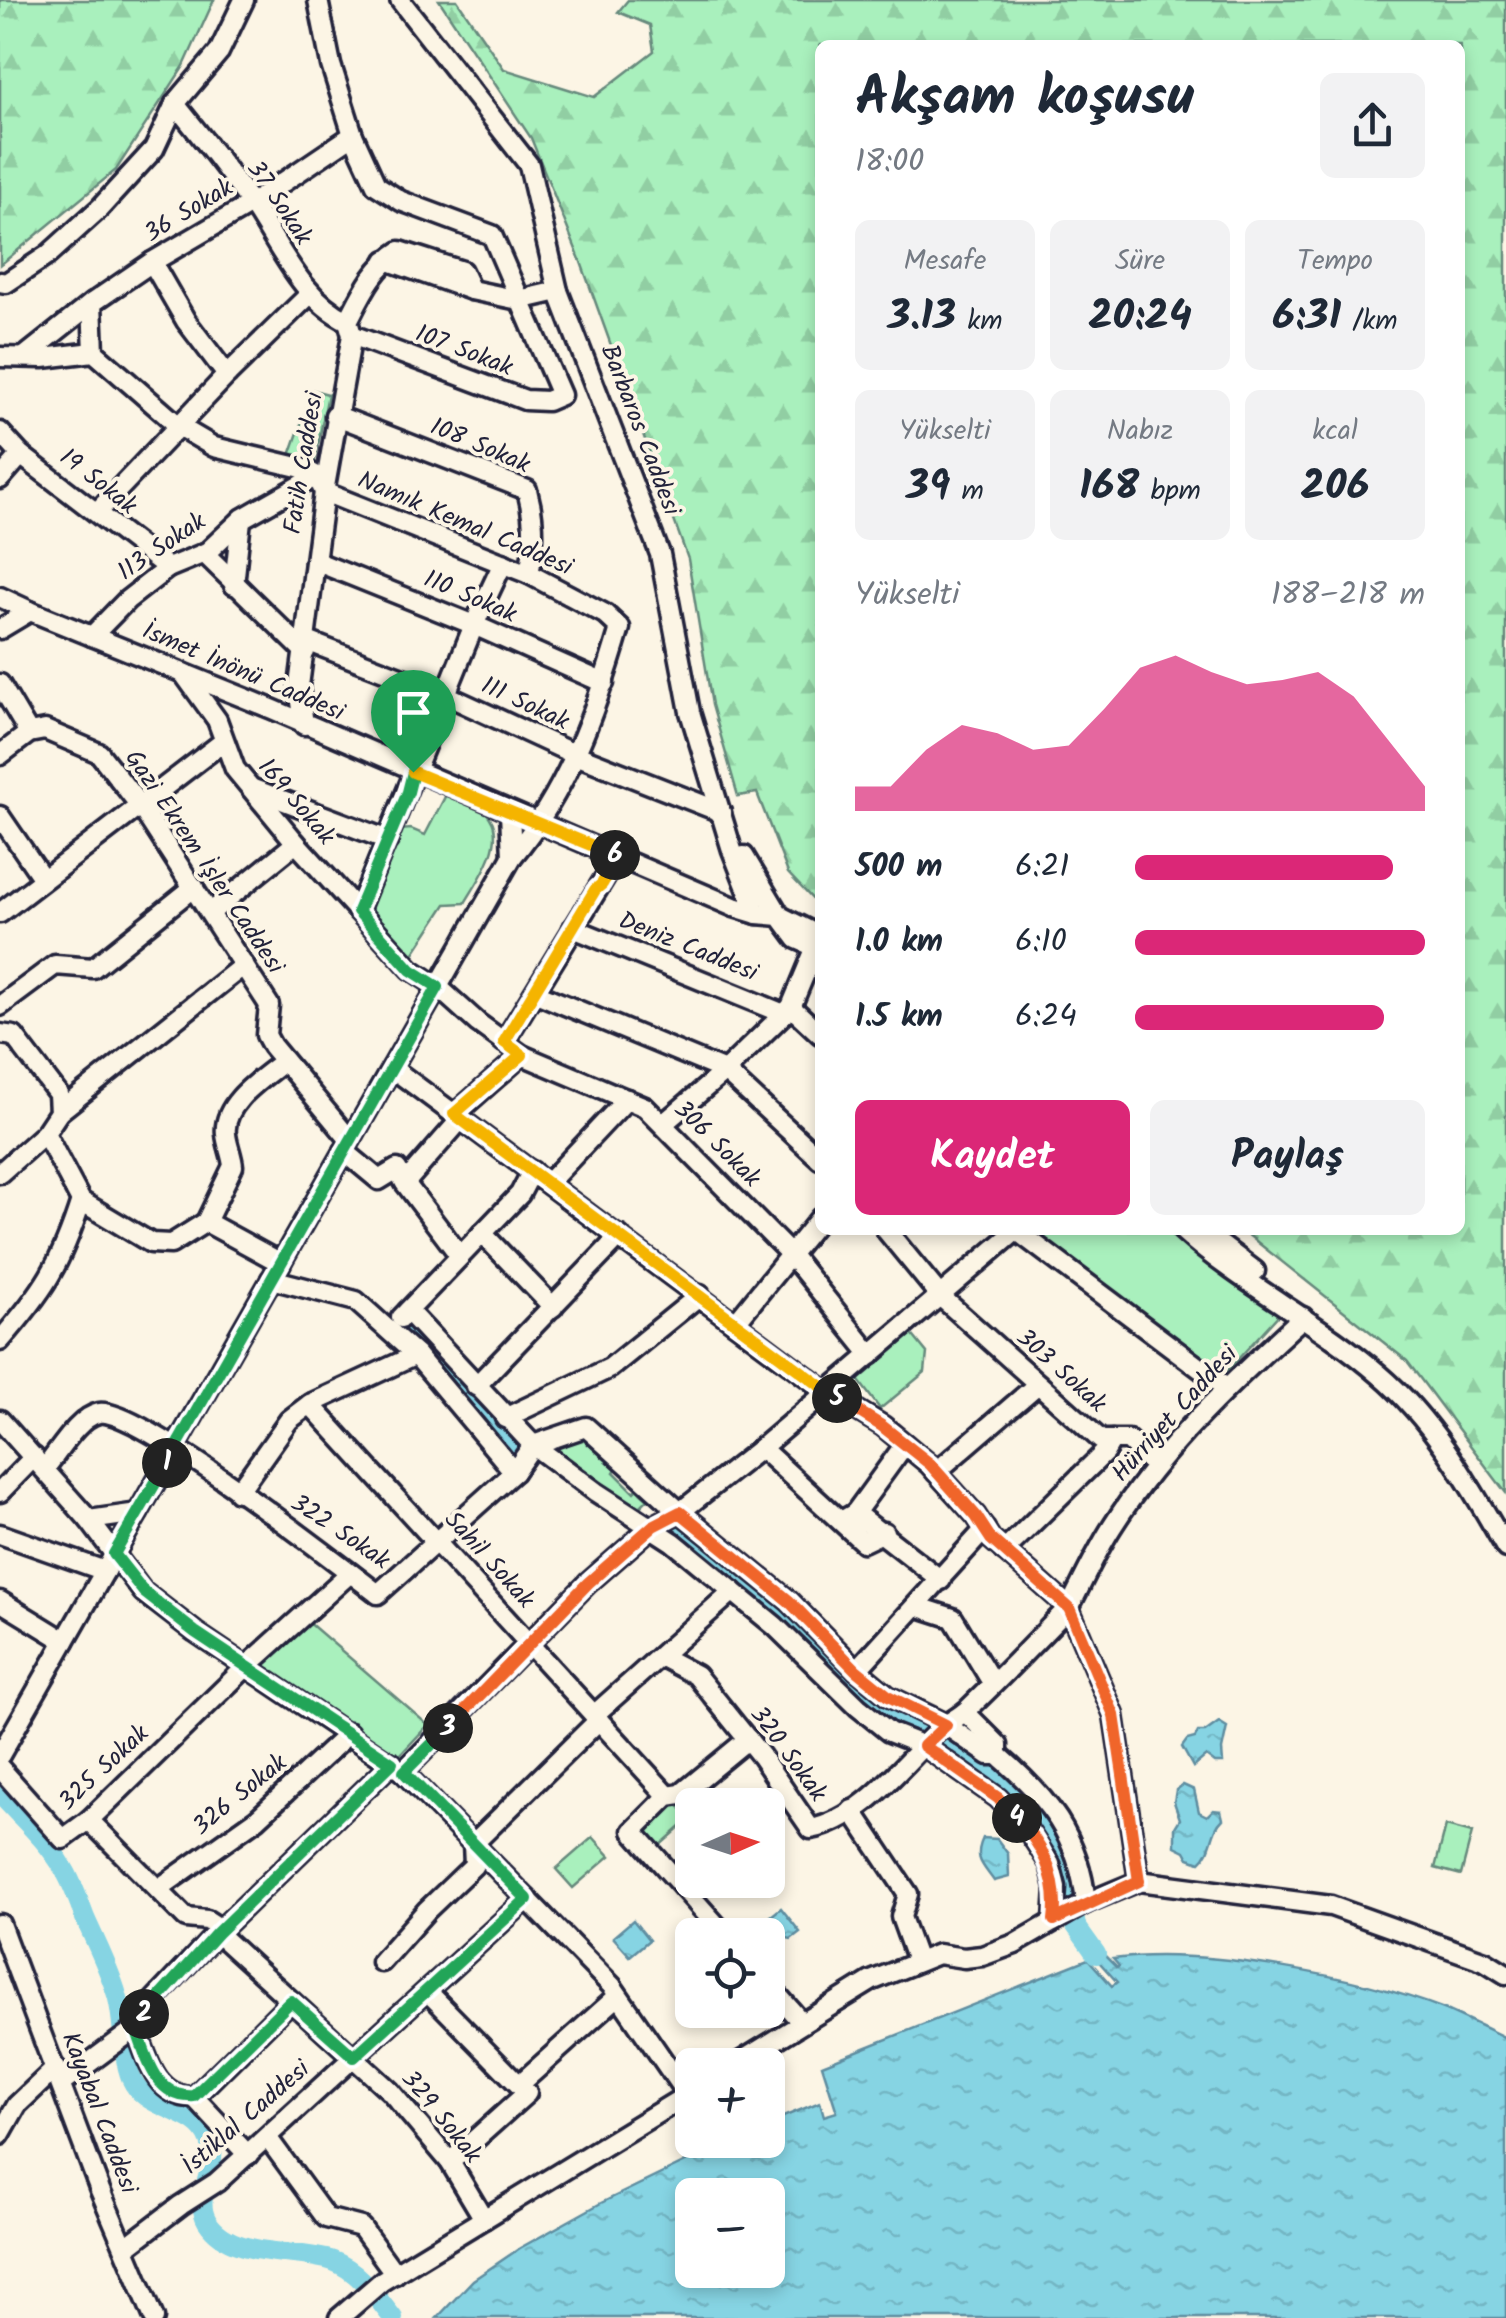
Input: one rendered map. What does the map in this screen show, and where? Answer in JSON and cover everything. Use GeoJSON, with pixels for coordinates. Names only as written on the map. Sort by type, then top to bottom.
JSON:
{"type":"FeatureCollection","features":[{"type":"Feature","properties":{"kind":"street"},"geometry":{"type":"LineString","coordinates":[[2,283],[48,255],[100,208],[154,149],[175,104],[219,52],[244,0]]}},
{"type":"Feature","properties":{"kind":"street"},"geometry":{"type":"LineString","coordinates":[[318,0],[330,65],[353,135],[376,185],[400,200],[492,234],[521,300],[558,291]]}},
{"type":"Feature","properties":{"kind":"street"},"geometry":{"type":"LineString","coordinates":[[329,0],[330,65]]}},
{"type":"Feature","properties":{"kind":"street","name":"Barbaros Caddesi"},"geometry":{"type":"LineString","coordinates":[[400,0],[529,166],[558,291],[660,554],[690,712],[757,914]]}},
{"type":"Feature","properties":{"kind":"street","name":"37 Sokak"},"geometry":{"type":"LineString","coordinates":[[175,104],[252,204],[310,294],[350,328]]}},
{"type":"Feature","properties":{"kind":"street","name":"36 Sokak"},"geometry":{"type":"LineString","coordinates":[[24,357],[152,262],[252,204],[353,135]]}},
{"type":"Feature","properties":{"kind":"street","name":"Fatih Caddesi"},"geometry":{"type":"LineString","coordinates":[[304,724],[298,686],[306,647],[320,484],[350,328],[369,280],[400,250],[462,271],[470,290],[521,300]]}},
{"type":"Feature","properties":{"kind":"street"},"geometry":{"type":"LineString","coordinates":[[152,262],[186,320],[226,375]]}},
{"type":"Feature","properties":{"kind":"street"},"geometry":{"type":"LineString","coordinates":[[97,512],[226,375],[310,294]]}},
{"type":"Feature","properties":{"kind":"street","name":"107 Sokak"},"geometry":{"type":"LineString","coordinates":[[350,328],[525,400],[547,402],[561,396],[521,300]]}},
{"type":"Feature","properties":{"kind":"street"},"geometry":{"type":"LineString","coordinates":[[0,357],[94,352],[92,304]]}},
{"type":"Feature","properties":{"kind":"street","name":"Namık Kemal Caddesi"},"geometry":{"type":"LineString","coordinates":[[94,352],[180,427],[214,447],[302,468],[320,484],[528,574],[605,614],[620,628],[604,683],[576,754],[525,818],[512,857]]}},
{"type":"Feature","properties":{"kind":"street","name":"108 Sokak"},"geometry":{"type":"LineString","coordinates":[[336,414],[527,490],[534,514],[534,552],[528,574]]}},
{"type":"Feature","properties":{"kind":"street","name":"19 Sokak"},"geometry":{"type":"LineString","coordinates":[[0,432],[22,455],[168,568]]}},
{"type":"Feature","properties":{"kind":"street"},"geometry":{"type":"LineString","coordinates":[[0,479],[22,455]]}},
{"type":"Feature","properties":{"kind":"street","name":"113 Sokak"},"geometry":{"type":"LineString","coordinates":[[92,636],[126,600],[168,568],[204,553],[241,520],[320,484]]}},
{"type":"Feature","properties":{"kind":"street"},"geometry":{"type":"LineString","coordinates":[[234,584],[241,520]]}},
{"type":"Feature","properties":{"kind":"street"},"geometry":{"type":"LineString","coordinates":[[204,553],[306,647]]}},
{"type":"Feature","properties":{"kind":"street","name":"110 Sokak"},"geometry":{"type":"LineString","coordinates":[[315,561],[604,683]]}},
{"type":"Feature","properties":{"kind":"street"},"geometry":{"type":"LineString","coordinates":[[358,911],[503,562]]}},
{"type":"Feature","properties":{"kind":"street","name":"İsmet İnönü Caddesi"},"geometry":{"type":"LineString","coordinates":[[0,597],[757,914],[780,916]]}},
{"type":"Feature","properties":{"kind":"street"},"geometry":{"type":"LineString","coordinates":[[0,628],[30,611]]}},
{"type":"Feature","properties":{"kind":"street","name":"111 Sokak"},"geometry":{"type":"LineString","coordinates":[[306,647],[446,696],[723,817]]}},
{"type":"Feature","properties":{"kind":"street","name":"169 Sokak"},"geometry":{"type":"LineString","coordinates":[[183,673],[216,720],[235,768],[251,788],[411,970],[438,987]]}},
{"type":"Feature","properties":{"kind":"street"},"geometry":{"type":"LineString","coordinates":[[0,684],[29,733],[0,755]]}},
{"type":"Feature","properties":{"kind":"street"},"geometry":{"type":"LineString","coordinates":[[272,710],[298,686]]}},
{"type":"Feature","properties":{"kind":"street"},"geometry":{"type":"LineString","coordinates":[[216,720],[232,693]]}},
{"type":"Feature","properties":{"kind":"street","name":"Gazi Ekrem İşler Caddesi"},"geometry":{"type":"LineString","coordinates":[[29,733],[45,730],[100,753],[211,912],[270,1005],[266,1035],[284,1061],[347,1146],[379,1180],[396,1169],[405,1183]]}},
{"type":"Feature","properties":{"kind":"street"},"geometry":{"type":"LineString","coordinates":[[0,913],[222,742]]}},
{"type":"Feature","properties":{"kind":"street"},"geometry":{"type":"LineString","coordinates":[[251,788],[388,840]]}},
{"type":"Feature","properties":{"kind":"street"},"geometry":{"type":"LineString","coordinates":[[0,816],[42,879]]}},
{"type":"Feature","properties":{"kind":"street"},"geometry":{"type":"LineString","coordinates":[[723,817],[780,916],[797,939],[815,943]]}},
{"type":"Feature","properties":{"kind":"street"},"geometry":{"type":"LineString","coordinates":[[0,1755],[512,857],[525,818]]}},
{"type":"Feature","properties":{"kind":"street"},"geometry":{"type":"LineString","coordinates":[[211,912],[296,843]]}},
{"type":"Feature","properties":{"kind":"street"},"geometry":{"type":"LineString","coordinates":[[504,1042],[618,856]]}},
{"type":"Feature","properties":{"kind":"street"},"geometry":{"type":"LineString","coordinates":[[0,1006],[55,965],[92,968],[194,888]]}},
{"type":"Feature","properties":{"kind":"street","name":"Deniz Caddesi"},"geometry":{"type":"LineString","coordinates":[[573,928],[788,1010],[815,1030]]}},
{"type":"Feature","properties":{"kind":"street"},"geometry":{"type":"LineString","coordinates":[[663,1124],[725,1072],[788,1010],[815,953]]}},
{"type":"Feature","properties":{"kind":"street"},"geometry":{"type":"LineString","coordinates":[[0,1174],[45,1133],[59,1112],[244,965]]}},
{"type":"Feature","properties":{"kind":"street","name":"306 Sokak"},"geometry":{"type":"LineString","coordinates":[[438,987],[522,1055],[645,1107],[791,1255],[871,1354]]}},
{"type":"Feature","properties":{"kind":"street"},"geometry":{"type":"LineString","coordinates":[[536,993],[725,1072],[815,1153]]}},
{"type":"Feature","properties":{"kind":"street"},"geometry":{"type":"LineString","coordinates":[[0,1034],[14,1036],[58,1094],[59,1112]]}},
{"type":"Feature","properties":{"kind":"street"},"geometry":{"type":"LineString","coordinates":[[460,1256],[405,1183],[458,1117],[522,1055]]}},
{"type":"Feature","properties":{"kind":"street"},"geometry":{"type":"LineString","coordinates":[[45,1133],[80,1201],[152,1243],[172,1244],[206,1222],[234,1166],[225,1132],[234,1108],[247,1090],[284,1061]]}},
{"type":"Feature","properties":{"kind":"street"},"geometry":{"type":"LineString","coordinates":[[392,1068],[828,1392],[905,1444],[936,1472],[1004,1552],[1068,1609],[1114,1715],[1139,1881]]}},
{"type":"Feature","properties":{"kind":"street"},"geometry":{"type":"LineString","coordinates":[[390,1329],[520,1194],[534,1188],[627,1099]]}},
{"type":"Feature","properties":{"kind":"street"},"geometry":{"type":"LineString","coordinates":[[0,1341],[41,1294],[68,1242],[80,1201]]}},
{"type":"Feature","properties":{"kind":"street"},"geometry":{"type":"LineString","coordinates":[[206,1222],[276,1271],[356,1301],[416,1355],[514,1472]]}},
{"type":"Feature","properties":{"kind":"street"},"geometry":{"type":"LineString","coordinates":[[736,1322],[815,1224]]}},
{"type":"Feature","properties":{"kind":"street"},"geometry":{"type":"LineString","coordinates":[[482,1232],[553,1306]]}},
{"type":"Feature","properties":{"kind":"street","name":"303 Sokak"},"geometry":{"type":"LineString","coordinates":[[890,1235],[940,1296],[1101,1440],[1128,1440],[1155,1466]]}},
{"type":"Feature","properties":{"kind":"street"},"geometry":{"type":"LineString","coordinates":[[0,2135],[17,2106],[136,2028],[149,2005],[219,1931],[530,1645],[588,1583],[653,1526],[680,1512],[761,1448],[1010,1235]]}},
{"type":"Feature","properties":{"kind":"street"},"geometry":{"type":"LineString","coordinates":[[1023,1235],[1226,1388]]}},
{"type":"Feature","properties":{"kind":"street"},"geometry":{"type":"LineString","coordinates":[[1187,1235],[1208,1254],[1303,1317],[1382,1377],[1446,1448],[1506,1548]]}},
{"type":"Feature","properties":{"kind":"street"},"geometry":{"type":"LineString","coordinates":[[1207,1235],[1321,1315],[1414,1394],[1455,1444],[1506,1524]]}},
{"type":"Feature","properties":{"kind":"street"},"geometry":{"type":"LineString","coordinates":[[476,1386],[620,1236]]}},
{"type":"Feature","properties":{"kind":"street"},"geometry":{"type":"LineString","coordinates":[[505,1418],[610,1368],[700,1295]]}},
{"type":"Feature","properties":{"kind":"street"},"geometry":{"type":"LineString","coordinates":[[408,1311],[532,1445],[596,1492],[653,1526],[733,1591],[777,1609],[855,1681],[888,1696],[935,1735],[1065,1827],[1080,1866],[1084,1905]]}},
{"type":"Feature","properties":{"kind":"street","name":"Hürriyet Caddesi"},"geometry":{"type":"LineString","coordinates":[[993,1684],[1068,1609],[1112,1527],[1155,1466],[1226,1388],[1303,1317]]}},
{"type":"Feature","properties":{"kind":"street"},"geometry":{"type":"LineString","coordinates":[[238,1492],[289,1420],[310,1404],[416,1355]]}},
{"type":"Feature","properties":{"kind":"street"},"geometry":{"type":"LineString","coordinates":[[845,1377],[882,1426]]}},
{"type":"Feature","properties":{"kind":"street"},"geometry":{"type":"LineString","coordinates":[[936,1472],[1038,1384]]}},
{"type":"Feature","properties":{"kind":"street","name":"Sahil Sokak"},"geometry":{"type":"LineString","coordinates":[[310,1404],[668,1796]]}},
{"type":"Feature","properties":{"kind":"street","name":"322 Sokak"},"geometry":{"type":"LineString","coordinates":[[40,1463],[97,1413],[111,1414],[175,1448],[378,1594],[514,1472],[532,1445]]}},
{"type":"Feature","properties":{"kind":"street"},"geometry":{"type":"LineString","coordinates":[[0,1420],[89,1520],[144,1592],[195,1632],[398,1768],[612,1986],[675,2074]]}},
{"type":"Feature","properties":{"kind":"street"},"geometry":{"type":"LineString","coordinates":[[532,1445],[586,1427],[855,1681],[889,1732],[935,1735],[998,1755]]}},
{"type":"Feature","properties":{"kind":"street"},"geometry":{"type":"LineString","coordinates":[[1004,1552],[1106,1452],[1112,1440]]}},
{"type":"Feature","properties":{"kind":"street"},"geometry":{"type":"LineString","coordinates":[[848,1517],[905,1444]]}},
{"type":"Feature","properties":{"kind":"street"},"geometry":{"type":"LineString","coordinates":[[761,1448],[848,1517],[863,1542],[884,1532],[941,1580]]}},
{"type":"Feature","properties":{"kind":"street"},"geometry":{"type":"LineString","coordinates":[[0,1492],[40,1463]]}},
{"type":"Feature","properties":{"kind":"street"},"geometry":{"type":"LineString","coordinates":[[89,1520],[138,1513]]}},
{"type":"Feature","properties":{"kind":"street"},"geometry":{"type":"LineString","coordinates":[[855,1681],[985,1530]]}},
{"type":"Feature","properties":{"kind":"street"},"geometry":{"type":"LineString","coordinates":[[0,1534],[104,1572]]}},
{"type":"Feature","properties":{"kind":"street","name":"325 Sokak"},"geometry":{"type":"LineString","coordinates":[[0,1768],[64,1838],[89,1820],[246,1667],[350,1573]]}},
{"type":"Feature","properties":{"kind":"street"},"geometry":{"type":"LineString","coordinates":[[381,1962],[474,1865],[473,1844],[597,1717],[733,1591]]}},
{"type":"Feature","properties":{"kind":"street"},"geometry":{"type":"LineString","coordinates":[[0,1601],[65,1640]]}},
{"type":"Feature","properties":{"kind":"street"},"geometry":{"type":"LineString","coordinates":[[916,1606],[953,1618],[993,1684]]}},
{"type":"Feature","properties":{"kind":"street","name":"320 Sokak"},"geometry":{"type":"LineString","coordinates":[[662,1658],[696,1675],[748,1739],[811,1829],[825,1826],[852,1810],[993,1684]]}},
{"type":"Feature","properties":{"kind":"street"},"geometry":{"type":"LineString","coordinates":[[965,1712],[998,1745],[998,1755],[1021,1796],[1026,1826],[1050,1864],[1059,1919]]}},
{"type":"Feature","properties":{"kind":"street","name":"326 Sokak"},"geometry":{"type":"LineString","coordinates":[[158,1889],[257,1819],[349,1733]]}},
{"type":"Feature","properties":{"kind":"street"},"geometry":{"type":"LineString","coordinates":[[709,1918],[633,1831],[668,1796],[681,1794],[748,1739]]}},
{"type":"Feature","properties":{"kind":"street"},"geometry":{"type":"LineString","coordinates":[[852,1810],[908,1894],[901,1917],[917,1961]]}},
{"type":"Feature","properties":{"kind":"street","name":"329 Sokak"},"geometry":{"type":"LineString","coordinates":[[89,1820],[186,1918],[206,1920],[219,1931],[390,2091],[450,2162],[484,2218]]}},
{"type":"Feature","properties":{"kind":"street"},"geometry":{"type":"LineString","coordinates":[[763,2048],[871,1981],[938,1954],[982,1956],[1015,1944],[1084,1905],[1139,1881],[1331,1906],[1485,1961],[1506,1974]]}},
{"type":"Feature","properties":{"kind":"street","name":"İstiklal Caddesi"},"geometry":{"type":"LineString","coordinates":[[126,2248],[181,2204],[217,2182],[527,1899]]}},
{"type":"Feature","properties":{"kind":"street","name":"Kayabal Caddesi"},"geometry":{"type":"LineString","coordinates":[[0,1924],[2,1947],[59,2076],[100,2190],[154,2318]]}},
{"type":"Feature","properties":{"kind":"street"},"geometry":{"type":"LineString","coordinates":[[428,1992],[526,2092],[450,2162]]}},
{"type":"Feature","properties":{"kind":"street"},"geometry":{"type":"LineString","coordinates":[[520,2084],[617,1997]]}},
{"type":"Feature","properties":{"kind":"street"},"geometry":{"type":"LineString","coordinates":[[136,2028],[151,2070],[165,2088],[180,2097],[194,2096],[291,2001]]}},
{"type":"Feature","properties":{"kind":"street"},"geometry":{"type":"LineString","coordinates":[[785,2004],[802,2023]]}},
{"type":"Feature","properties":{"kind":"street"},"geometry":{"type":"LineString","coordinates":[[194,2096],[248,2155]]}},
{"type":"Feature","properties":{"kind":"street"},"geometry":{"type":"LineString","coordinates":[[339,2318],[395,2274],[675,2103]]}},
{"type":"Feature","properties":{"kind":"street"},"geometry":{"type":"LineString","coordinates":[[267,2137],[326,2218],[361,2226],[395,2274]]}},
{"type":"Feature","properties":{"kind":"green space"},"geometry":{"type":"Polygon","coordinates":[[[0,0],[214,0],[184,66],[116,170],[0,265],[0,0]]]}},
{"type":"Feature","properties":{"kind":"green space"},"geometry":{"type":"Polygon","coordinates":[[[439,0],[457,0],[504,69],[594,97],[654,51],[650,25],[618,12],[628,0],[1506,0],[1506,1493],[1407,1361],[1248,1235],[1465,1235],[1465,40],[815,40],[815,902],[788,873],[757,793],[738,796],[712,705],[688,559],[581,262],[531,138],[439,0]]]}},
{"type":"Feature","properties":{"kind":"green space"},"geometry":{"type":"Polygon","coordinates":[[[313,390],[328,394],[313,470],[288,461],[313,390]]]}},
{"type":"Feature","properties":{"kind":"green space"},"geometry":{"type":"Polygon","coordinates":[[[447,793],[483,810],[495,831],[494,844],[465,903],[446,904],[412,956],[366,905],[400,830],[411,829],[425,835],[447,793]]]}},
{"type":"Feature","properties":{"kind":"green space"},"geometry":{"type":"Polygon","coordinates":[[[1041,1235],[1172,1235],[1237,1285],[1281,1312],[1227,1371],[1176,1340],[1041,1235]]]}},
{"type":"Feature","properties":{"kind":"green space"},"geometry":{"type":"Polygon","coordinates":[[[910,1332],[927,1353],[925,1372],[880,1409],[856,1377],[910,1332]]]}},
{"type":"Feature","properties":{"kind":"green space"},"geometry":{"type":"Polygon","coordinates":[[[579,1433],[634,1492],[637,1489],[648,1499],[638,1509],[542,1447],[579,1433]]]}},
{"type":"Feature","properties":{"kind":"green space"},"geometry":{"type":"Polygon","coordinates":[[[307,1621],[428,1725],[399,1756],[260,1666],[307,1621]]]}},
{"type":"Feature","properties":{"kind":"green space"},"geometry":{"type":"Polygon","coordinates":[[[675,1803],[675,1832],[658,1847],[644,1831],[675,1803]]]}},
{"type":"Feature","properties":{"kind":"green space"},"geometry":{"type":"Polygon","coordinates":[[[1446,1826],[1472,1833],[1461,1875],[1435,1868],[1446,1826]]]}},
{"type":"Feature","properties":{"kind":"green space"},"geometry":{"type":"Polygon","coordinates":[[[593,1837],[610,1856],[573,1888],[556,1869],[593,1837]]]}},
{"type":"Feature","properties":{"kind":"water"},"geometry":{"type":"Polygon","coordinates":[[[1219,1722],[1227,1727],[1223,1763],[1215,1763],[1206,1756],[1193,1767],[1182,1747],[1198,1732],[1205,1732],[1219,1722]]]}},
{"type":"Feature","properties":{"kind":"water"},"geometry":{"type":"Polygon","coordinates":[[[1183,1785],[1194,1790],[1199,1812],[1207,1816],[1213,1810],[1221,1811],[1223,1819],[1200,1862],[1175,1846],[1175,1827],[1180,1819],[1174,1802],[1176,1790],[1183,1785]]]}},
{"type":"Feature","properties":{"kind":"water"},"geometry":{"type":"Polygon","coordinates":[[[983,1838],[997,1839],[1008,1854],[1009,1877],[994,1881],[983,1866],[979,1851],[983,1838]]]}},
{"type":"Feature","properties":{"kind":"water"},"geometry":{"type":"Polygon","coordinates":[[[781,1908],[800,1932],[791,1939],[785,1938],[785,1918],[769,1918],[781,1908]]]}},
{"type":"Feature","properties":{"kind":"water"},"geometry":{"type":"Polygon","coordinates":[[[633,1920],[649,1940],[630,1956],[613,1937],[633,1920]]]}},
{"type":"Feature","properties":{"kind":"water"},"geometry":{"type":"Polygon","coordinates":[[[1101,1952],[1117,1968],[1113,1959],[1149,1956],[1280,1967],[1409,1997],[1506,2038],[1506,2318],[437,2318],[473,2280],[520,2248],[694,2158],[785,2158],[785,2116],[820,2102],[824,2116],[837,2112],[822,2065],[1088,1959],[1112,1986],[1117,1982],[1093,1955],[1101,1952]]]}},
{"type":"Feature","properties":{"kind":"waterway"},"geometry":{"type":"LineString","coordinates":[[406,1325],[516,1455]]}},
{"type":"Feature","properties":{"kind":"waterway"},"geometry":{"type":"LineString","coordinates":[[684,1533],[762,1592],[880,1709],[918,1725],[1034,1807],[1057,1839],[1076,1926],[1096,1954]]}},
{"type":"Feature","properties":{"kind":"waterway"},"geometry":{"type":"LineString","coordinates":[[0,1794],[50,1849],[70,1881],[117,1995],[127,2064],[134,2084],[152,2100],[196,2123],[210,2141],[212,2162],[203,2201],[207,2221],[232,2242],[343,2265],[367,2285],[393,2318]]}},
{"type":"Feature","properties":{"kind":"route"},"geometry":{"type":"LineString","coordinates":[[413,772],[618,856],[504,1042],[522,1055],[454,1114],[930,1464],[991,1539],[1069,1608],[1114,1715],[1139,1881],[1054,1920],[1056,1887],[1050,1864],[1026,1826],[998,1798],[924,1746],[946,1725],[888,1696],[856,1670],[789,1601],[680,1512],[653,1526],[588,1583],[404,1772],[527,1899],[354,2057],[291,2001],[194,2096],[180,2097],[165,2088],[151,2070],[136,2028],[149,2005],[221,1928],[392,1763],[195,1632],[144,1592],[114,1554],[438,987],[411,970],[358,911],[413,772]]}}]}
